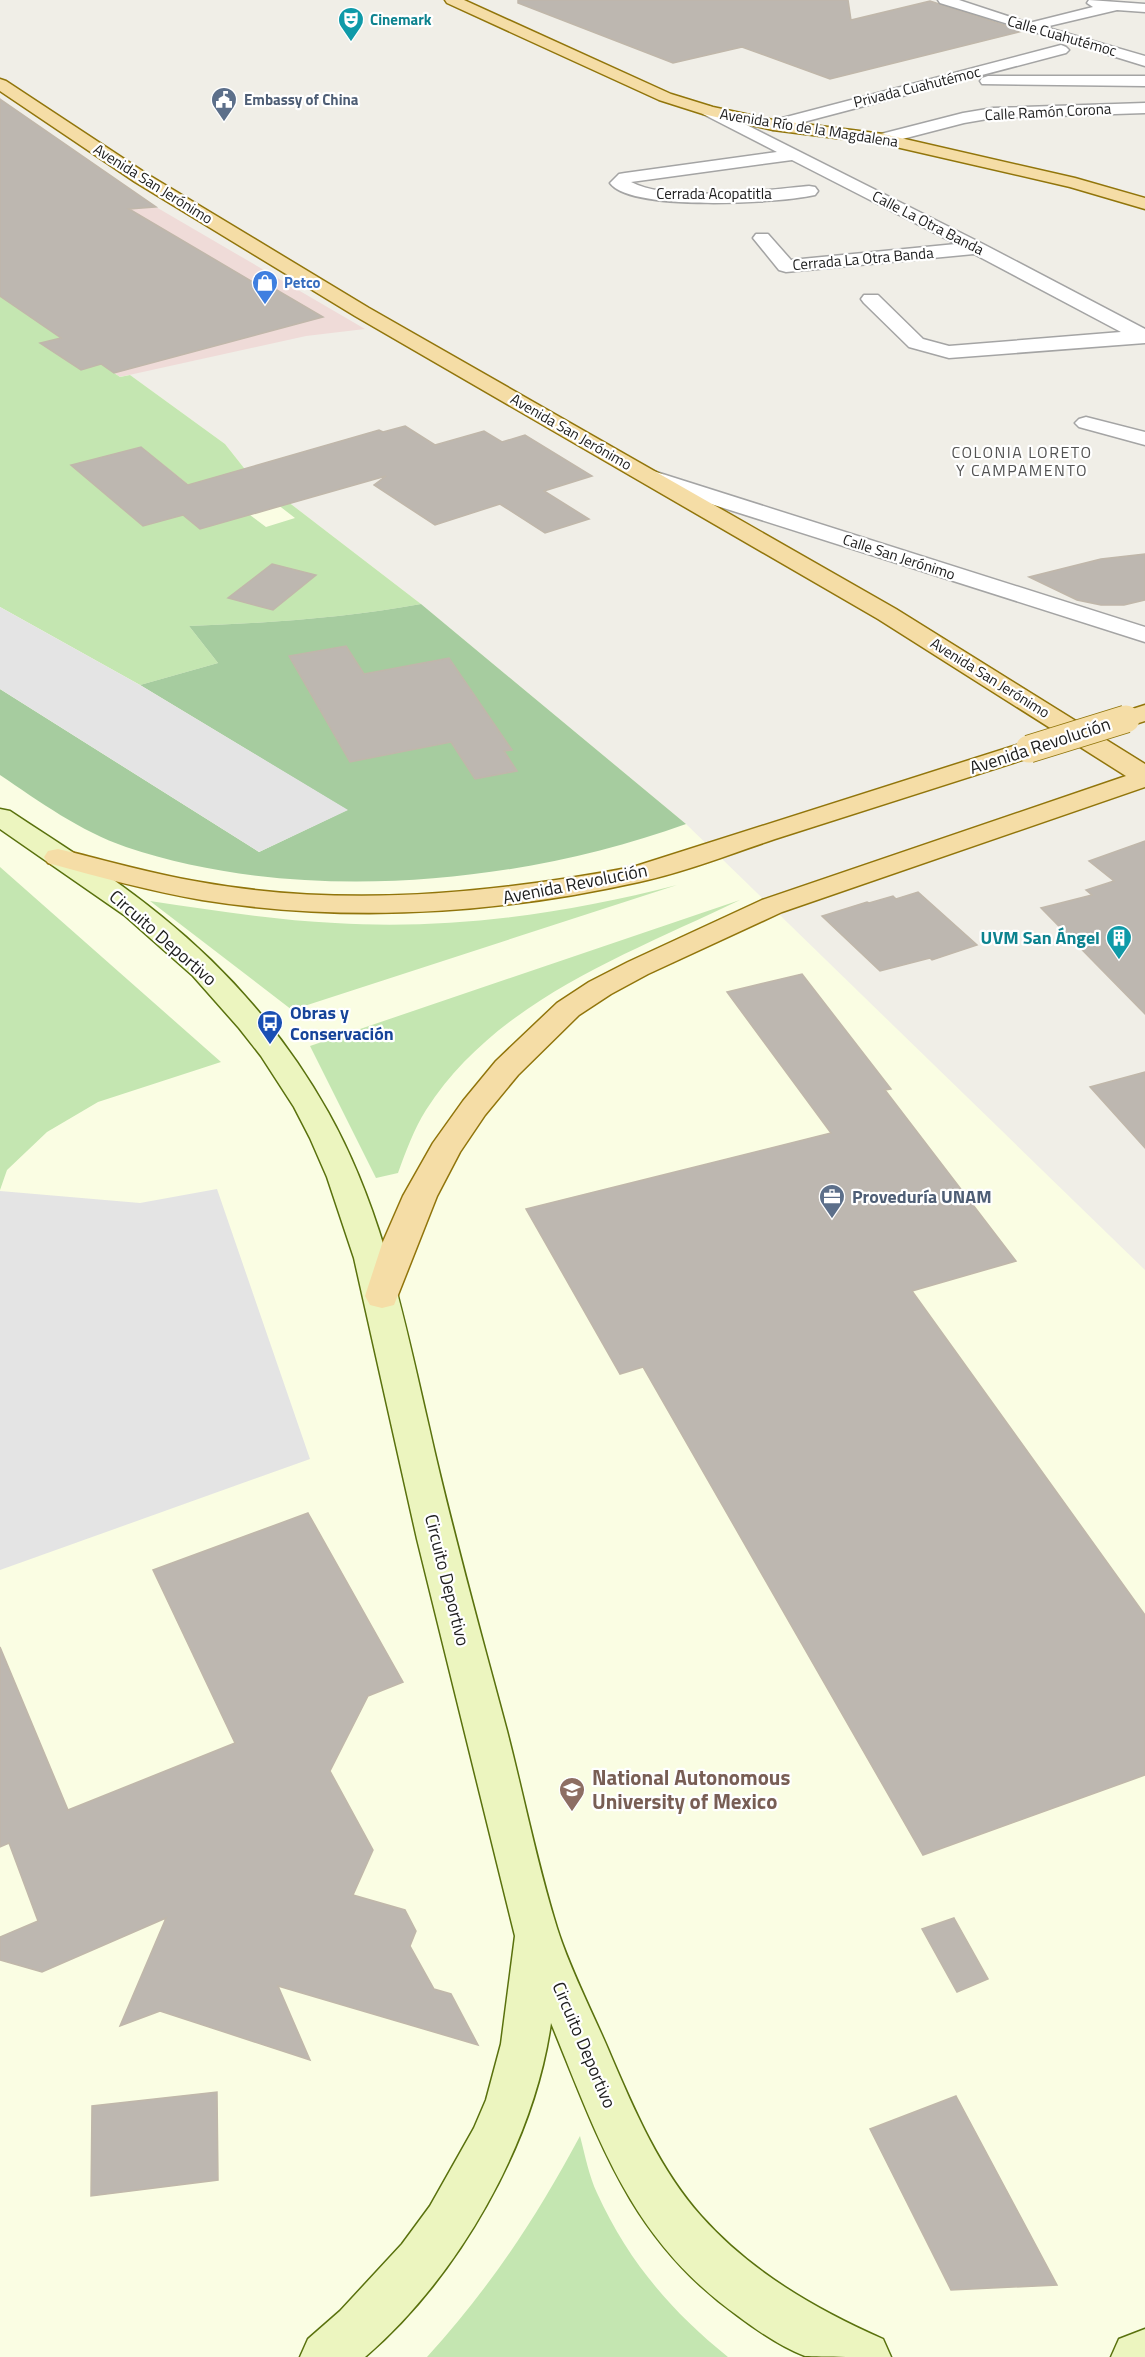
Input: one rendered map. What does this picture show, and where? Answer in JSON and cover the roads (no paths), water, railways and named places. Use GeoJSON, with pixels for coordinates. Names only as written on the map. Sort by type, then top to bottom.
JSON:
{"type":"FeatureCollection","features":[{"type":"Feature","properties":{"kind":"main road","name":"Avenida Río de la Magdalena"},"geometry":{"type":"LineString","coordinates":[[452,0],[665,97],[709,111],[772,125],[883,139],[1063,180],[1145,204]]}},
{"type":"Feature","properties":{"kind":"main road","name":"Avenida San Jerónimo"},"geometry":{"type":"LineString","coordinates":[[0,84],[141,178],[352,306],[887,614],[1145,777]]}},
{"type":"Feature","properties":{"kind":"main road","name":"Avenida Revolución"},"geometry":{"type":"LineString","coordinates":[[58,857],[148,883],[249,899],[356,905],[483,900],[574,887],[639,874],[1136,716]]}},
{"type":"Feature","properties":{"kind":"main road"},"geometry":{"type":"LineString","coordinates":[[381,1296],[411,1215],[445,1150],[474,1108],[507,1068],[568,1009],[600,988],[638,968],[772,906],[1145,777]]}},
{"type":"Feature","properties":{"kind":"street","name":"Calle Cuahutémoc"},"geometry":{"type":"LineString","coordinates":[[945,0],[1145,61]]}},
{"type":"Feature","properties":{"kind":"street"},"geometry":{"type":"LineString","coordinates":[[1074,0],[1145,8]]}},
{"type":"Feature","properties":{"kind":"street"},"geometry":{"type":"LineString","coordinates":[[1028,27],[1114,6]]}},
{"type":"Feature","properties":{"kind":"street","name":"Privada Cuahutémoc"},"geometry":{"type":"LineString","coordinates":[[772,125],[1061,50]]}},
{"type":"Feature","properties":{"kind":"street"},"geometry":{"type":"LineString","coordinates":[[941,81],[1145,81]]}},
{"type":"Feature","properties":{"kind":"street","name":"Calle Ramón Corona"},"geometry":{"type":"LineString","coordinates":[[883,139],[963,118],[993,113],[1145,108]]}},
{"type":"Feature","properties":{"kind":"street","name":"Calle La Otra Banda"},"geometry":{"type":"LineString","coordinates":[[709,111],[977,248],[1144,337]]}},
{"type":"Feature","properties":{"kind":"street","name":"Cerrada Acopatitla"},"geometry":{"type":"LineString","coordinates":[[794,155],[625,178],[619,183],[625,188],[648,194],[717,197],[751,197],[810,191]]}},
{"type":"Feature","properties":{"kind":"street","name":"Cerrada La Otra Banda"},"geometry":{"type":"LineString","coordinates":[[762,238],[786,266],[977,248]]}},
{"type":"Feature","properties":{"kind":"street"},"geometry":{"type":"LineString","coordinates":[[871,299],[916,343],[949,352],[1144,337]]}},
{"type":"Feature","properties":{"kind":"street"},"geometry":{"type":"LineString","coordinates":[[1086,423],[1145,439]]}},
{"type":"Feature","properties":{"kind":"street","name":"Calle San Jerónimo"},"geometry":{"type":"LineString","coordinates":[[653,478],[1145,635]]}},
{"type":"Feature","properties":{"kind":"street","name":"Circuito Deportivo"},"geometry":{"type":"LineString","coordinates":[[0,818],[106,888],[151,922],[194,960],[233,1001],[270,1046],[298,1089],[330,1146],[366,1239],[420,1471],[535,1930],[625,2143],[650,2189],[682,2232],[722,2273],[767,2308],[817,2337],[865,2357]]}},
{"type":"Feature","properties":{"kind":"street"},"geometry":{"type":"LineString","coordinates":[[326,2357],[386,2301],[431,2245],[469,2187],[498,2128],[520,2061],[532,1994],[535,1930]]}},
{"type":"Feature","properties":{"kind":"street"},"geometry":{"type":"LineString","coordinates":[[1137,2357],[1145,2355]]}},
{"type":"Feature","properties":{"kind":"place","name":"Cinemark"},"geometry":{"type":"Point","coordinates":[351,43]}},
{"type":"Feature","properties":{"kind":"place","name":"Embassy of China"},"geometry":{"type":"Point","coordinates":[224,123]}},
{"type":"Feature","properties":{"kind":"place","name":"Petco"},"geometry":{"type":"Point","coordinates":[265,306]}},
{"type":"Feature","properties":{"kind":"place","name":"UVM San Ángel"},"geometry":{"type":"Point","coordinates":[1119,961]}},
{"type":"Feature","properties":{"kind":"place","name":"Obras y Conservación"},"geometry":{"type":"Point","coordinates":[270,1046]}},
{"type":"Feature","properties":{"kind":"place","name":"Proveduría UNAM"},"geometry":{"type":"Point","coordinates":[832,1220]}},
{"type":"Feature","properties":{"kind":"place","name":"National Autonomous University of Mexico"},"geometry":{"type":"Point","coordinates":[572,1813]}},
{"type":"Feature","properties":{"kind":"district","name":"COLONIA LORETO Y CAMPAMENTO"},"geometry":{"type":"Point","coordinates":[1022,461]}}]}
